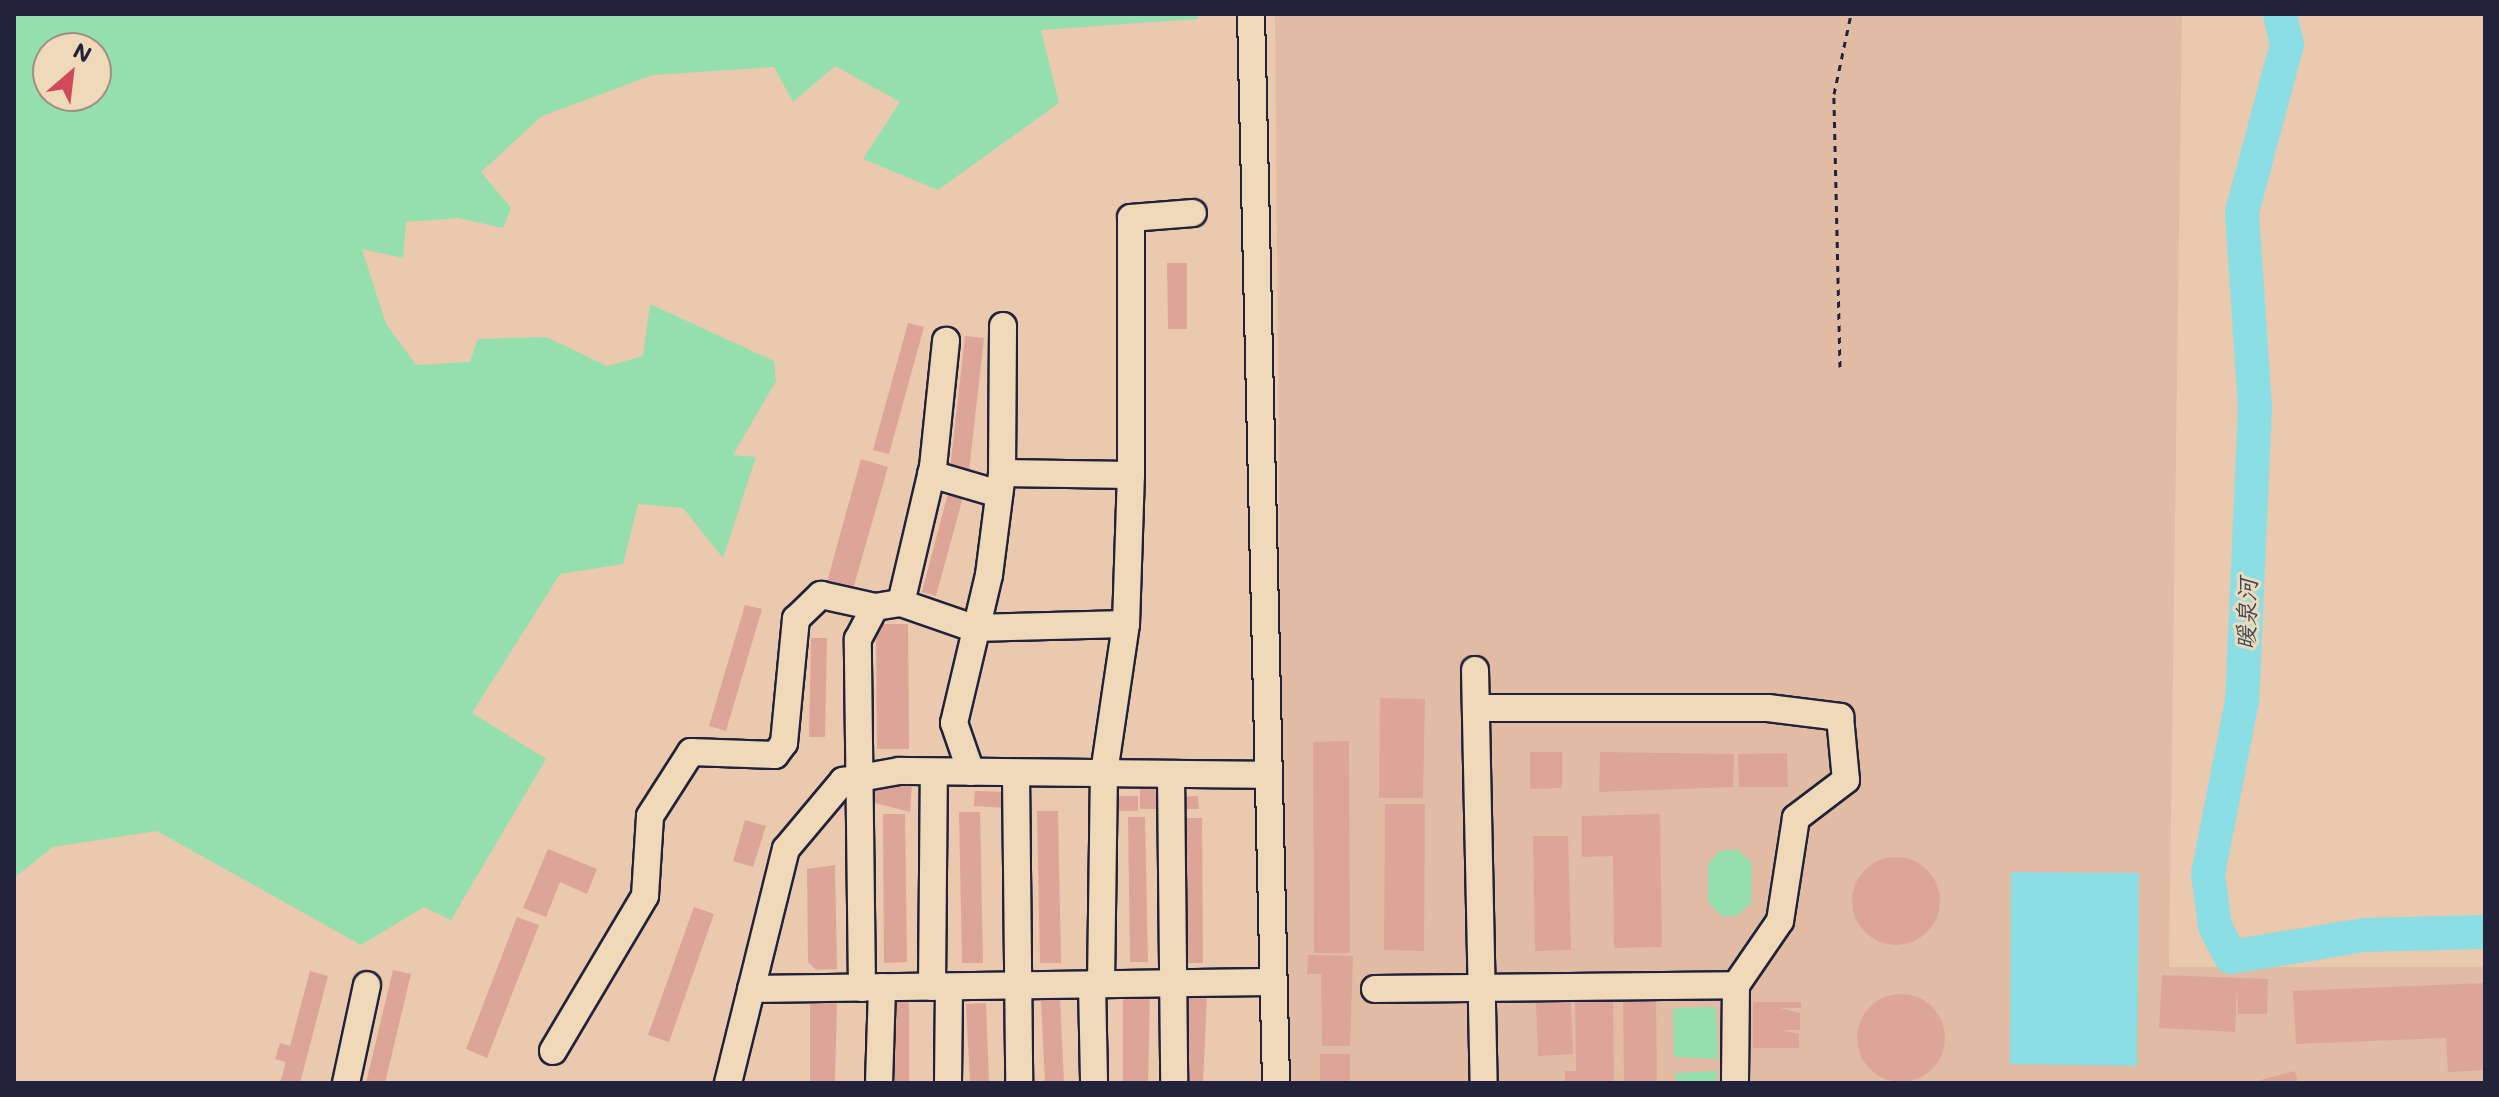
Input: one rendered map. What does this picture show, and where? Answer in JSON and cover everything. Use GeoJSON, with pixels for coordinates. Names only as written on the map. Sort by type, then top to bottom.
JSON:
{"type":"FeatureCollection","features":[{"type":"Feature","properties":{"kind":"street"},"geometry":{"type":"LineString","coordinates":[[1251,14],[1276,1083]]}},
{"type":"Feature","properties":{"kind":"street"},"geometry":{"type":"LineString","coordinates":[[1094,1083],[1104,773],[1126,624],[1131,475],[1131,218],[1193,213]]}},
{"type":"Feature","properties":{"kind":"street"},"geometry":{"type":"LineString","coordinates":[[971,772],[954,723],[1000,483],[1003,326]]}},
{"type":"Feature","properties":{"kind":"street"},"geometry":{"type":"LineString","coordinates":[[879,1083],[862,778],[858,639],[888,605],[931,474],[946,341]]}},
{"type":"Feature","properties":{"kind":"street"},"geometry":{"type":"LineString","coordinates":[[931,474],[1000,483],[1131,475]]}},
{"type":"Feature","properties":{"kind":"street"},"geometry":{"type":"LineString","coordinates":[[553,1051],[645,896],[650,816],[691,752],[775,755],[784,743],[796,619],[821,595],[888,605],[973,628],[1126,624]]}},
{"type":"Feature","properties":{"kind":"street"},"geometry":{"type":"LineString","coordinates":[[1475,670],[1484,1083]]}},
{"type":"Feature","properties":{"kind":"street"},"geometry":{"type":"LineString","coordinates":[[1476,708],[1768,708],[1840,717],[1846,780],[1796,818],[1780,921],[1736,985],[1735,1083]]}},
{"type":"Feature","properties":{"kind":"street"},"geometry":{"type":"LineString","coordinates":[[728,1083],[786,849],[843,781],[934,772],[1268,775]]}},
{"type":"Feature","properties":{"kind":"street"},"geometry":{"type":"LineString","coordinates":[[934,772],[940,987],[948,1083]]}},
{"type":"Feature","properties":{"kind":"street"},"geometry":{"type":"LineString","coordinates":[[1016,773],[1015,986],[1019,1083]]}},
{"type":"Feature","properties":{"kind":"street"},"geometry":{"type":"LineString","coordinates":[[1171,774],[1174,1083]]}},
{"type":"Feature","properties":{"kind":"street"},"geometry":{"type":"LineString","coordinates":[[751,989],[1273,982]]}},
{"type":"Feature","properties":{"kind":"street"},"geometry":{"type":"LineString","coordinates":[[346,1083],[367,985]]}},
{"type":"Feature","properties":{"kind":"street"},"geometry":{"type":"LineString","coordinates":[[1375,989],[1736,985]]}},
{"type":"Feature","properties":{"kind":"path"},"geometry":{"type":"LineString","coordinates":[[1840,367],[1834,94],[1851,14]]}},
{"type":"Feature","properties":{"kind":"shaded area"},"geometry":{"type":"Polygon","coordinates":[[[1275,14],[2182,14],[2169,967],[2485,967],[2485,1083],[1284,1083],[1275,14]]]}},
{"type":"Feature","properties":{"kind":"green space"},"geometry":{"type":"Polygon","coordinates":[[[14,14],[1198,14],[1198,19],[1041,30],[1059,103],[938,190],[863,159],[900,102],[835,66],[793,102],[774,67],[653,75],[542,116],[481,172],[511,208],[503,228],[458,218],[406,222],[403,258],[362,249],[386,324],[416,365],[470,362],[478,339],[546,337],[607,366],[643,356],[650,304],[774,361],[776,381],[733,455],[756,457],[723,558],[683,508],[638,504],[623,564],[560,574],[472,713],[546,759],[451,920],[424,907],[361,945],[157,831],[53,847],[14,878],[14,14]]]}},
{"type":"Feature","properties":{"kind":"green space"},"geometry":{"type":"Polygon","coordinates":[[[1721,850],[1738,850],[1752,863],[1751,903],[1737,916],[1722,916],[1708,902],[1708,864],[1721,850]]]}},
{"type":"Feature","properties":{"kind":"green space"},"geometry":{"type":"Polygon","coordinates":[[[1716,1007],[1718,1059],[1674,1057],[1673,1008],[1716,1007]]]}},
{"type":"Feature","properties":{"kind":"green space"},"geometry":{"type":"Polygon","coordinates":[[[1717,1071],[1717,1083],[1676,1083],[1676,1073],[1717,1071]]]}},
{"type":"Feature","properties":{"kind":"water"},"geometry":{"type":"Polygon","coordinates":[[[2011,872],[2139,873],[2137,1066],[2010,1064],[2011,872]]]}},
{"type":"Feature","properties":{"kind":"building"},"geometry":{"type":"Polygon","coordinates":[[[1167,263],[1187,263],[1187,329],[1168,329],[1167,263]]]}},
{"type":"Feature","properties":{"kind":"building"},"geometry":{"type":"Polygon","coordinates":[[[908,323],[924,327],[889,454],[873,450],[908,323]]]}},
{"type":"Feature","properties":{"kind":"building"},"geometry":{"type":"Polygon","coordinates":[[[965,336],[984,338],[969,471],[950,469],[965,336]]]}},
{"type":"Feature","properties":{"kind":"building"},"geometry":{"type":"Polygon","coordinates":[[[861,459],[888,467],[853,589],[827,582],[861,459]]]}},
{"type":"Feature","properties":{"kind":"building"},"geometry":{"type":"Polygon","coordinates":[[[948,493],[963,497],[936,596],[922,592],[948,493]]]}},
{"type":"Feature","properties":{"kind":"building"},"geometry":{"type":"Polygon","coordinates":[[[745,605],[762,609],[726,731],[709,726],[745,605]]]}},
{"type":"Feature","properties":{"kind":"building"},"geometry":{"type":"Polygon","coordinates":[[[876,624],[908,624],[909,749],[877,749],[876,624]]]}},
{"type":"Feature","properties":{"kind":"building"},"geometry":{"type":"Polygon","coordinates":[[[811,638],[827,638],[825,737],[809,737],[811,638]]]}},
{"type":"Feature","properties":{"kind":"building"},"geometry":{"type":"Polygon","coordinates":[[[1380,698],[1425,699],[1423,798],[1379,798],[1380,698]]]}},
{"type":"Feature","properties":{"kind":"building"},"geometry":{"type":"Polygon","coordinates":[[[1349,741],[1350,953],[1314,953],[1313,742],[1349,741]]]}},
{"type":"Feature","properties":{"kind":"building"},"geometry":{"type":"Polygon","coordinates":[[[1530,752],[1562,752],[1562,788],[1530,789],[1530,752]]]}},
{"type":"Feature","properties":{"kind":"building"},"geometry":{"type":"Polygon","coordinates":[[[1600,752],[1734,754],[1733,787],[1599,792],[1600,752]]]}},
{"type":"Feature","properties":{"kind":"building"},"geometry":{"type":"Polygon","coordinates":[[[1787,753],[1788,787],[1739,787],[1738,754],[1787,753]]]}},
{"type":"Feature","properties":{"kind":"building"},"geometry":{"type":"Polygon","coordinates":[[[912,783],[910,812],[867,801],[868,784],[912,783]]]}},
{"type":"Feature","properties":{"kind":"building"},"geometry":{"type":"Polygon","coordinates":[[[1140,788],[1157,789],[1156,809],[1140,809],[1140,788]]]}},
{"type":"Feature","properties":{"kind":"building"},"geometry":{"type":"Polygon","coordinates":[[[975,791],[1009,792],[1008,808],[974,806],[975,791]]]}},
{"type":"Feature","properties":{"kind":"building"},"geometry":{"type":"Polygon","coordinates":[[[1108,796],[1138,796],[1138,811],[1108,811],[1108,796]]]}},
{"type":"Feature","properties":{"kind":"building"},"geometry":{"type":"Polygon","coordinates":[[[1198,796],[1199,809],[1176,809],[1176,797],[1198,796]]]}},
{"type":"Feature","properties":{"kind":"building"},"geometry":{"type":"Polygon","coordinates":[[[1385,804],[1425,804],[1424,951],[1384,950],[1385,804]]]}},
{"type":"Feature","properties":{"kind":"building"},"geometry":{"type":"Polygon","coordinates":[[[1037,811],[1058,811],[1061,963],[1040,963],[1037,811]]]}},
{"type":"Feature","properties":{"kind":"building"},"geometry":{"type":"Polygon","coordinates":[[[959,812],[980,812],[983,963],[962,963],[959,812]]]}},
{"type":"Feature","properties":{"kind":"building"},"geometry":{"type":"Polygon","coordinates":[[[883,814],[905,814],[907,962],[884,963],[883,814]]]}},
{"type":"Feature","properties":{"kind":"building"},"geometry":{"type":"Polygon","coordinates":[[[1660,814],[1662,947],[1614,948],[1613,856],[1582,857],[1582,816],[1660,814]]]}},
{"type":"Feature","properties":{"kind":"building"},"geometry":{"type":"Polygon","coordinates":[[[1128,817],[1145,817],[1148,962],[1130,962],[1128,817]]]}},
{"type":"Feature","properties":{"kind":"building"},"geometry":{"type":"Polygon","coordinates":[[[1184,818],[1202,818],[1203,963],[1186,963],[1184,818]]]}},
{"type":"Feature","properties":{"kind":"building"},"geometry":{"type":"Polygon","coordinates":[[[745,820],[766,826],[753,867],[733,861],[745,820]]]}},
{"type":"Feature","properties":{"kind":"building"},"geometry":{"type":"Polygon","coordinates":[[[1533,836],[1568,836],[1571,950],[1535,951],[1533,836]]]}},
{"type":"Feature","properties":{"kind":"building"},"geometry":{"type":"Polygon","coordinates":[[[548,849],[597,869],[587,894],[560,882],[546,917],[523,908],[548,849]]]}},
{"type":"Feature","properties":{"kind":"building"},"geometry":{"type":"Polygon","coordinates":[[[1896,857],[1913,860],[1927,870],[1937,884],[1940,901],[1937,918],[1927,932],[1913,942],[1896,945],[1879,942],[1865,932],[1855,918],[1852,901],[1855,884],[1865,870],[1879,860],[1896,857]]]}},
{"type":"Feature","properties":{"kind":"building"},"geometry":{"type":"Polygon","coordinates":[[[835,865],[837,969],[816,970],[808,962],[807,869],[835,865]]]}},
{"type":"Feature","properties":{"kind":"building"},"geometry":{"type":"Polygon","coordinates":[[[694,907],[714,914],[669,1042],[648,1035],[694,907]]]}},
{"type":"Feature","properties":{"kind":"building"},"geometry":{"type":"Polygon","coordinates":[[[517,917],[539,925],[487,1058],[466,1049],[517,917]]]}},
{"type":"Feature","properties":{"kind":"building"},"geometry":{"type":"Polygon","coordinates":[[[1308,955],[1353,956],[1350,1046],[1322,1046],[1321,974],[1307,974],[1308,955]]]}},
{"type":"Feature","properties":{"kind":"building"},"geometry":{"type":"Polygon","coordinates":[[[393,970],[411,974],[385,1083],[366,1083],[393,970]]]}},
{"type":"Feature","properties":{"kind":"building"},"geometry":{"type":"Polygon","coordinates":[[[310,971],[328,976],[300,1083],[280,1083],[286,1062],[275,1059],[280,1043],[290,1046],[310,971]]]}},
{"type":"Feature","properties":{"kind":"building"},"geometry":{"type":"Polygon","coordinates":[[[2162,975],[2268,979],[2267,1014],[2238,1014],[2237,985],[2235,1032],[2159,1028],[2162,975]]]}},
{"type":"Feature","properties":{"kind":"building"},"geometry":{"type":"Polygon","coordinates":[[[2485,983],[2485,1070],[2448,1072],[2446,1038],[2296,1044],[2293,991],[2485,983]]]}},
{"type":"Feature","properties":{"kind":"building"},"geometry":{"type":"Polygon","coordinates":[[[1132,994],[1150,994],[1148,1083],[1123,1083],[1123,998],[1132,994]]]}},
{"type":"Feature","properties":{"kind":"building"},"geometry":{"type":"Polygon","coordinates":[[[1901,994],[1918,997],[1932,1007],[1942,1021],[1945,1038],[1942,1055],[1932,1069],[1918,1079],[1901,1082],[1884,1079],[1870,1069],[1860,1055],[1857,1038],[1860,1021],[1870,1007],[1884,997],[1901,994]]]}},
{"type":"Feature","properties":{"kind":"building"},"geometry":{"type":"Polygon","coordinates":[[[1188,996],[1207,996],[1203,1083],[1180,1083],[1181,1003],[1188,996]]]}},
{"type":"Feature","properties":{"kind":"building"},"geometry":{"type":"Polygon","coordinates":[[[1656,998],[1657,1083],[1624,1083],[1623,999],[1656,998]]]}},
{"type":"Feature","properties":{"kind":"building"},"geometry":{"type":"Polygon","coordinates":[[[1060,999],[1064,1083],[1045,1083],[1041,1000],[1060,999]]]}},
{"type":"Feature","properties":{"kind":"building"},"geometry":{"type":"Polygon","coordinates":[[[819,1000],[837,1000],[835,1083],[810,1083],[810,1004],[819,1000]]]}},
{"type":"Feature","properties":{"kind":"building"},"geometry":{"type":"Polygon","coordinates":[[[1613,1000],[1614,1083],[1565,1083],[1565,1071],[1576,1071],[1575,1001],[1613,1000]]]}},
{"type":"Feature","properties":{"kind":"building"},"geometry":{"type":"Polygon","coordinates":[[[890,1002],[909,1002],[909,1083],[890,1083],[890,1002]]]}},
{"type":"Feature","properties":{"kind":"building"},"geometry":{"type":"Polygon","coordinates":[[[1571,1002],[1573,1054],[1538,1056],[1536,1003],[1571,1002]]]}},
{"type":"Feature","properties":{"kind":"building"},"geometry":{"type":"Polygon","coordinates":[[[1753,1002],[1801,1002],[1801,1008],[1780,1008],[1800,1013],[1800,1030],[1780,1030],[1799,1034],[1799,1048],[1753,1048],[1753,1002]]]}},
{"type":"Feature","properties":{"kind":"building"},"geometry":{"type":"Polygon","coordinates":[[[986,1003],[989,1083],[970,1083],[966,1004],[986,1003]]]}},
{"type":"Feature","properties":{"kind":"building"},"geometry":{"type":"Polygon","coordinates":[[[1320,1054],[1350,1054],[1350,1083],[1320,1083],[1320,1054]]]}},
{"type":"Feature","properties":{"kind":"building"},"geometry":{"type":"Polygon","coordinates":[[[2295,1071],[2298,1083],[2253,1083],[2253,1082],[2295,1071]]]}},
{"type":"Feature","properties":{"kind":"waterway","name":"暖泉河"},"geometry":{"type":"LineString","coordinates":[[2280,14],[2287,44],[2242,212],[2255,407],[2242,701],[2208,874],[2215,926],[2231,957],[2364,935],[2485,932]]}}]}
